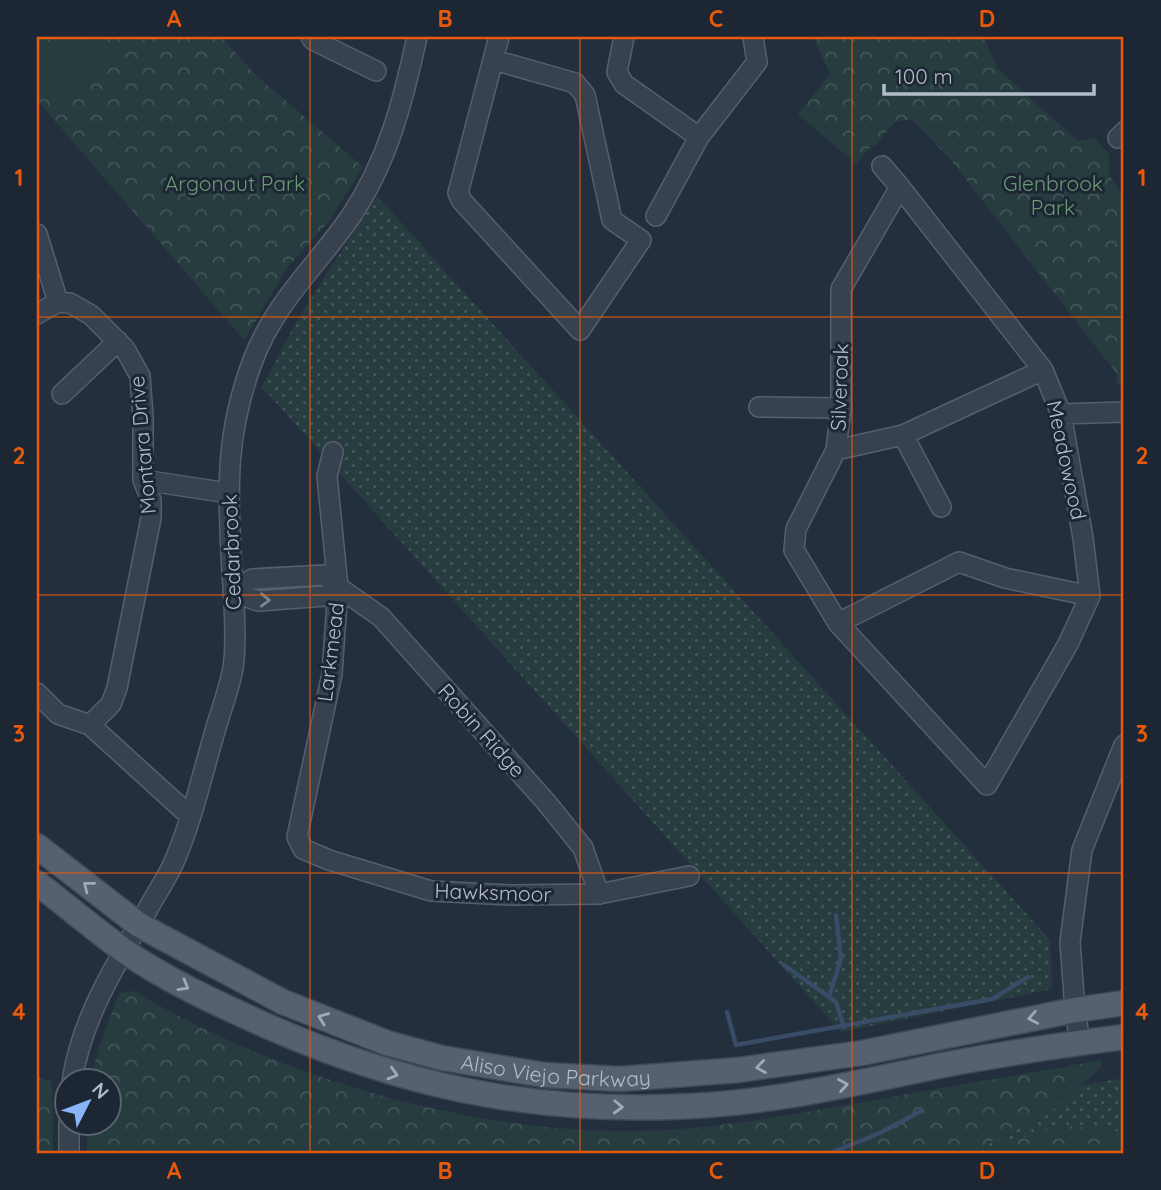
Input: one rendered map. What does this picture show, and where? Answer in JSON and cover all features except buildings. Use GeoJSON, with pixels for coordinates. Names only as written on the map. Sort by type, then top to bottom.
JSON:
{"type":"FeatureCollection","features":[{"type":"Feature","properties":{"kind":"main road","name":"Aliso Viejo Parkway"},"geometry":{"type":"LineString","coordinates":[[37,846],[139,925],[283,1002],[387,1043],[442,1058],[544,1074],[620,1079],[738,1070],[862,1052],[1075,1010],[1124,1003]]}},
{"type":"Feature","properties":{"kind":"main road","name":"Aliso Viejo Parkway"},"geometry":{"type":"LineString","coordinates":[[37,883],[125,951],[206,998],[279,1032],[349,1060],[423,1082],[482,1095],[554,1104],[627,1108],[694,1106],[778,1096],[960,1062],[1124,1037]]}},
{"type":"Feature","properties":{"kind":"street"},"geometry":{"type":"LineString","coordinates":[[311,37],[376,71]]}},
{"type":"Feature","properties":{"kind":"street","name":"Cedarbrook"},"geometry":{"type":"LineString","coordinates":[[75,1068],[81,1041],[108,982],[173,863],[190,816],[233,667],[233,592],[228,494],[230,451],[239,401],[254,357],[276,313],[302,275],[351,215],[382,160],[405,96],[417,37]]}},
{"type":"Feature","properties":{"kind":"street"},"geometry":{"type":"LineString","coordinates":[[494,60],[575,83],[582,89],[612,219],[641,240],[580,330],[462,201],[458,193],[499,37]]}},
{"type":"Feature","properties":{"kind":"street"},"geometry":{"type":"LineString","coordinates":[[624,37],[617,72],[624,84],[699,137]]}},
{"type":"Feature","properties":{"kind":"street"},"geometry":{"type":"LineString","coordinates":[[656,216],[699,137],[757,62],[753,37]]}},
{"type":"Feature","properties":{"kind":"street","name":"Meadowood"},"geometry":{"type":"LineString","coordinates":[[882,166],[1043,370],[1061,414],[1083,538],[1090,596]]}},
{"type":"Feature","properties":{"kind":"street","name":"Silveroak"},"geometry":{"type":"LineString","coordinates":[[838,623],[794,550],[793,540],[836,450],[841,408],[841,289],[900,187]]}},
{"type":"Feature","properties":{"kind":"street"},"geometry":{"type":"LineString","coordinates":[[37,234],[58,302],[37,314]]}},
{"type":"Feature","properties":{"kind":"street","name":"Montara Drive"},"geometry":{"type":"LineString","coordinates":[[58,302],[70,303],[91,315],[118,341],[140,376],[143,480],[151,500],[151,518],[117,688],[111,704],[90,724]]}},
{"type":"Feature","properties":{"kind":"street"},"geometry":{"type":"LineString","coordinates":[[61,394],[118,341]]}},
{"type":"Feature","properties":{"kind":"street"},"geometry":{"type":"LineString","coordinates":[[836,450],[903,435],[1043,370]]}},
{"type":"Feature","properties":{"kind":"street"},"geometry":{"type":"LineString","coordinates":[[759,407],[841,408]]}},
{"type":"Feature","properties":{"kind":"street"},"geometry":{"type":"LineString","coordinates":[[1061,414],[1124,412]]}},
{"type":"Feature","properties":{"kind":"street"},"geometry":{"type":"LineString","coordinates":[[903,435],[941,507]]}},
{"type":"Feature","properties":{"kind":"street","name":"Larkmead"},"geometry":{"type":"LineString","coordinates":[[303,849],[297,836],[332,674],[338,587],[327,476],[333,452]]}},
{"type":"Feature","properties":{"kind":"street"},"geometry":{"type":"LineString","coordinates":[[143,480],[228,494]]}},
{"type":"Feature","properties":{"kind":"street"},"geometry":{"type":"LineString","coordinates":[[959,562],[1004,578],[1090,596],[1069,644],[987,785],[838,623],[959,562]]}},
{"type":"Feature","properties":{"kind":"street","name":"Robin Ridge"},"geometry":{"type":"LineString","coordinates":[[233,592],[252,579],[325,575],[381,617],[546,802],[583,848],[599,894]]}},
{"type":"Feature","properties":{"kind":"street"},"geometry":{"type":"LineString","coordinates":[[305,577],[306,598]]}},
{"type":"Feature","properties":{"kind":"street"},"geometry":{"type":"LineString","coordinates":[[233,592],[258,601],[326,596],[338,587]]}},
{"type":"Feature","properties":{"kind":"street"},"geometry":{"type":"LineString","coordinates":[[37,693],[58,714],[90,724],[190,816]]}},
{"type":"Feature","properties":{"kind":"street"},"geometry":{"type":"LineString","coordinates":[[1080,1043],[1070,942],[1082,850],[1124,745]]}},
{"type":"Feature","properties":{"kind":"street","name":"Hawksmoor"},"geometry":{"type":"LineString","coordinates":[[303,849],[329,860],[431,891],[512,895],[599,894],[689,876]]}},
{"type":"Feature","properties":{"kind":"green space","name":"Argonaut Park"},"geometry":{"type":"Polygon","coordinates":[[[37,37],[221,37],[259,78],[363,167],[329,221],[287,268],[244,340],[37,100],[37,37]]]}},
{"type":"Feature","properties":{"kind":"green space"},"geometry":{"type":"Polygon","coordinates":[[[63,37],[80,37],[105,57],[63,107],[37,85],[37,69],[63,37]]]}},
{"type":"Feature","properties":{"kind":"green space","name":"Glenbrook Park"},"geometry":{"type":"Polygon","coordinates":[[[813,37],[983,37],[999,70],[1078,141],[1094,138],[1109,155],[1109,174],[1124,199],[1124,385],[1117,384],[1117,374],[951,160],[912,120],[895,121],[856,164],[798,114],[830,74],[813,37]]]}},
{"type":"Feature","properties":{"kind":"green space"},"geometry":{"type":"Polygon","coordinates":[[[377,196],[1050,940],[1052,989],[841,1032],[262,387],[299,317],[377,196]]]}},
{"type":"Feature","properties":{"kind":"green space"},"geometry":{"type":"Polygon","coordinates":[[[134,991],[190,1022],[251,1050],[315,1075],[382,1096],[449,1112],[583,1130],[648,1131],[725,1125],[1102,1060],[1101,1067],[1049,1114],[967,1153],[87,1153],[87,1138],[122,1138],[122,1068],[94,1068],[119,993],[134,991]]]}},
{"type":"Feature","properties":{"kind":"green space"},"geometry":{"type":"Polygon","coordinates":[[[37,1077],[52,1082],[53,1153],[37,1153],[37,1077]]]}},
{"type":"Feature","properties":{"kind":"green space"},"geometry":{"type":"Polygon","coordinates":[[[1124,1078],[1124,1153],[641,1153],[840,1128],[1124,1078]]]}},
{"type":"Feature","properties":{"kind":"green space"},"geometry":{"type":"Polygon","coordinates":[[[1063,1125],[1124,1132],[1124,1153],[983,1153],[1006,1143],[1063,1125]]]}},
{"type":"Feature","properties":{"kind":"waterway"},"geometry":{"type":"LineString","coordinates":[[829,997],[841,959],[836,915]]}},
{"type":"Feature","properties":{"kind":"waterway"},"geometry":{"type":"LineString","coordinates":[[784,965],[836,1002],[844,1027]]}},
{"type":"Feature","properties":{"kind":"waterway"},"geometry":{"type":"LineString","coordinates":[[727,1012],[736,1045],[992,999],[1028,977]]}},
{"type":"Feature","properties":{"kind":"waterway"},"geometry":{"type":"LineString","coordinates":[[833,1152],[880,1133],[921,1111]]}}]}
